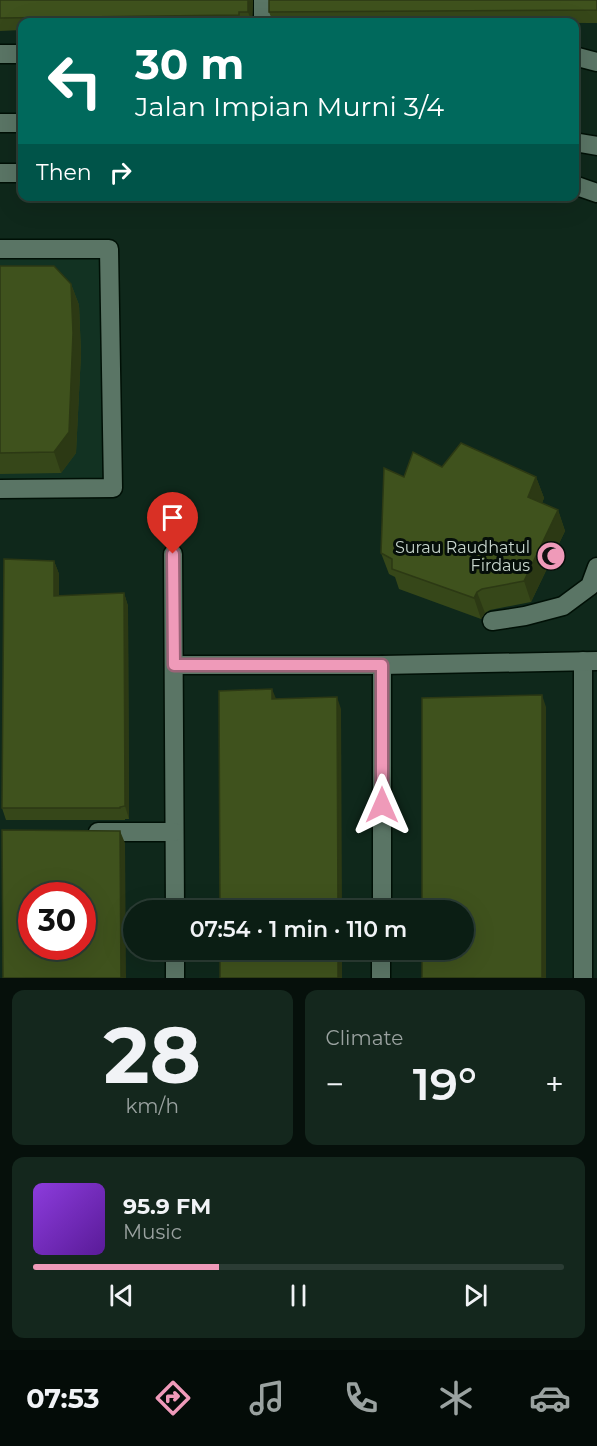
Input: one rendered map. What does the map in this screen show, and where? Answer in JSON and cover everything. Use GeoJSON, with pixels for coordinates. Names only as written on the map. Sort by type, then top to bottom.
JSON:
{"type":"FeatureCollection","features":[{"type":"Feature","properties":{"kind":"street"},"geometry":{"type":"LineString","coordinates":[[262,0],[262,18]]}},
{"type":"Feature","properties":{"kind":"street"},"geometry":{"type":"LineString","coordinates":[[0,54],[18,54]]}},
{"type":"Feature","properties":{"kind":"street"},"geometry":{"type":"LineString","coordinates":[[579,57],[597,62]]}},
{"type":"Feature","properties":{"kind":"street"},"geometry":{"type":"LineString","coordinates":[[0,123],[18,123]]}},
{"type":"Feature","properties":{"kind":"street"},"geometry":{"type":"LineString","coordinates":[[579,143],[597,146]]}},
{"type":"Feature","properties":{"kind":"street"},"geometry":{"type":"LineString","coordinates":[[0,173],[18,173]]}},
{"type":"Feature","properties":{"kind":"street"},"geometry":{"type":"LineString","coordinates":[[579,187],[597,193]]}},
{"type":"Feature","properties":{"kind":"street"},"geometry":{"type":"LineString","coordinates":[[0,249],[109,249],[113,488],[0,489]]}},
{"type":"Feature","properties":{"kind":"street"},"geometry":{"type":"LineString","coordinates":[[173,554],[175,900]]}},
{"type":"Feature","properties":{"kind":"street"},"geometry":{"type":"LineString","coordinates":[[492,621],[525,616],[563,606],[590,586],[597,567]]}},
{"type":"Feature","properties":{"kind":"street"},"geometry":{"type":"LineString","coordinates":[[174,665],[382,665],[590,661],[590,862],[583,978]]}},
{"type":"Feature","properties":{"kind":"street"},"geometry":{"type":"LineString","coordinates":[[381,900],[382,665]]}},
{"type":"Feature","properties":{"kind":"street"},"geometry":{"type":"LineString","coordinates":[[81,832],[174,832]]}},
{"type":"Feature","properties":{"kind":"street"},"geometry":{"type":"LineString","coordinates":[[175,960],[175,978]]}},
{"type":"Feature","properties":{"kind":"street"},"geometry":{"type":"LineString","coordinates":[[381,960],[381,978]]}},
{"type":"Feature","properties":{"kind":"shaded area"},"geometry":{"type":"Polygon","coordinates":[[[0,256],[100,257],[103,480],[0,481],[0,256]]]}},
{"type":"Feature","properties":{"kind":"building"},"geometry":{"type":"Polygon","coordinates":[[[0,0],[248,0],[248,12],[239,12],[239,15],[0,18],[0,0]]]}},
{"type":"Feature","properties":{"kind":"building"},"geometry":{"type":"Polygon","coordinates":[[[269,0],[597,0],[597,10],[269,12],[269,0]]]}},
{"type":"Feature","properties":{"kind":"building"},"geometry":{"type":"Polygon","coordinates":[[[0,266],[54,266],[71,284],[73,333],[69,432],[54,452],[0,453],[0,266]]]}},
{"type":"Feature","properties":{"kind":"building"},"geometry":{"type":"Polygon","coordinates":[[[461,443],[536,477],[528,497],[558,510],[524,581],[482,589],[474,598],[392,569],[392,559],[381,553],[384,468],[404,477],[413,452],[442,467],[461,443]]]}},
{"type":"Feature","properties":{"kind":"building"},"geometry":{"type":"Polygon","coordinates":[[[4,559],[54,561],[54,596],[124,593],[125,806],[120,808],[2,808],[4,559]]]}},
{"type":"Feature","properties":{"kind":"building"},"geometry":{"type":"Polygon","coordinates":[[[272,689],[272,699],[337,697],[338,900],[220,900],[219,691],[272,689]]]}},
{"type":"Feature","properties":{"kind":"building"},"geometry":{"type":"Polygon","coordinates":[[[542,695],[542,978],[422,978],[422,960],[474,960],[474,900],[422,900],[422,698],[542,695]]]}},
{"type":"Feature","properties":{"kind":"building"},"geometry":{"type":"Polygon","coordinates":[[[2,830],[120,831],[121,978],[3,978],[2,830]]]}},
{"type":"Feature","properties":{"kind":"building"},"geometry":{"type":"Polygon","coordinates":[[[220,960],[338,960],[338,978],[220,978],[220,960]]]}},
{"type":"Feature","properties":{"kind":"place","name":"Surau Raudhatul Firdaus"},"geometry":{"type":"Point","coordinates":[551,556]}},
{"type":"Feature","properties":{"kind":"route"},"geometry":{"type":"LineString","coordinates":[[173,554],[174,665],[382,665],[382,805]]}}]}
